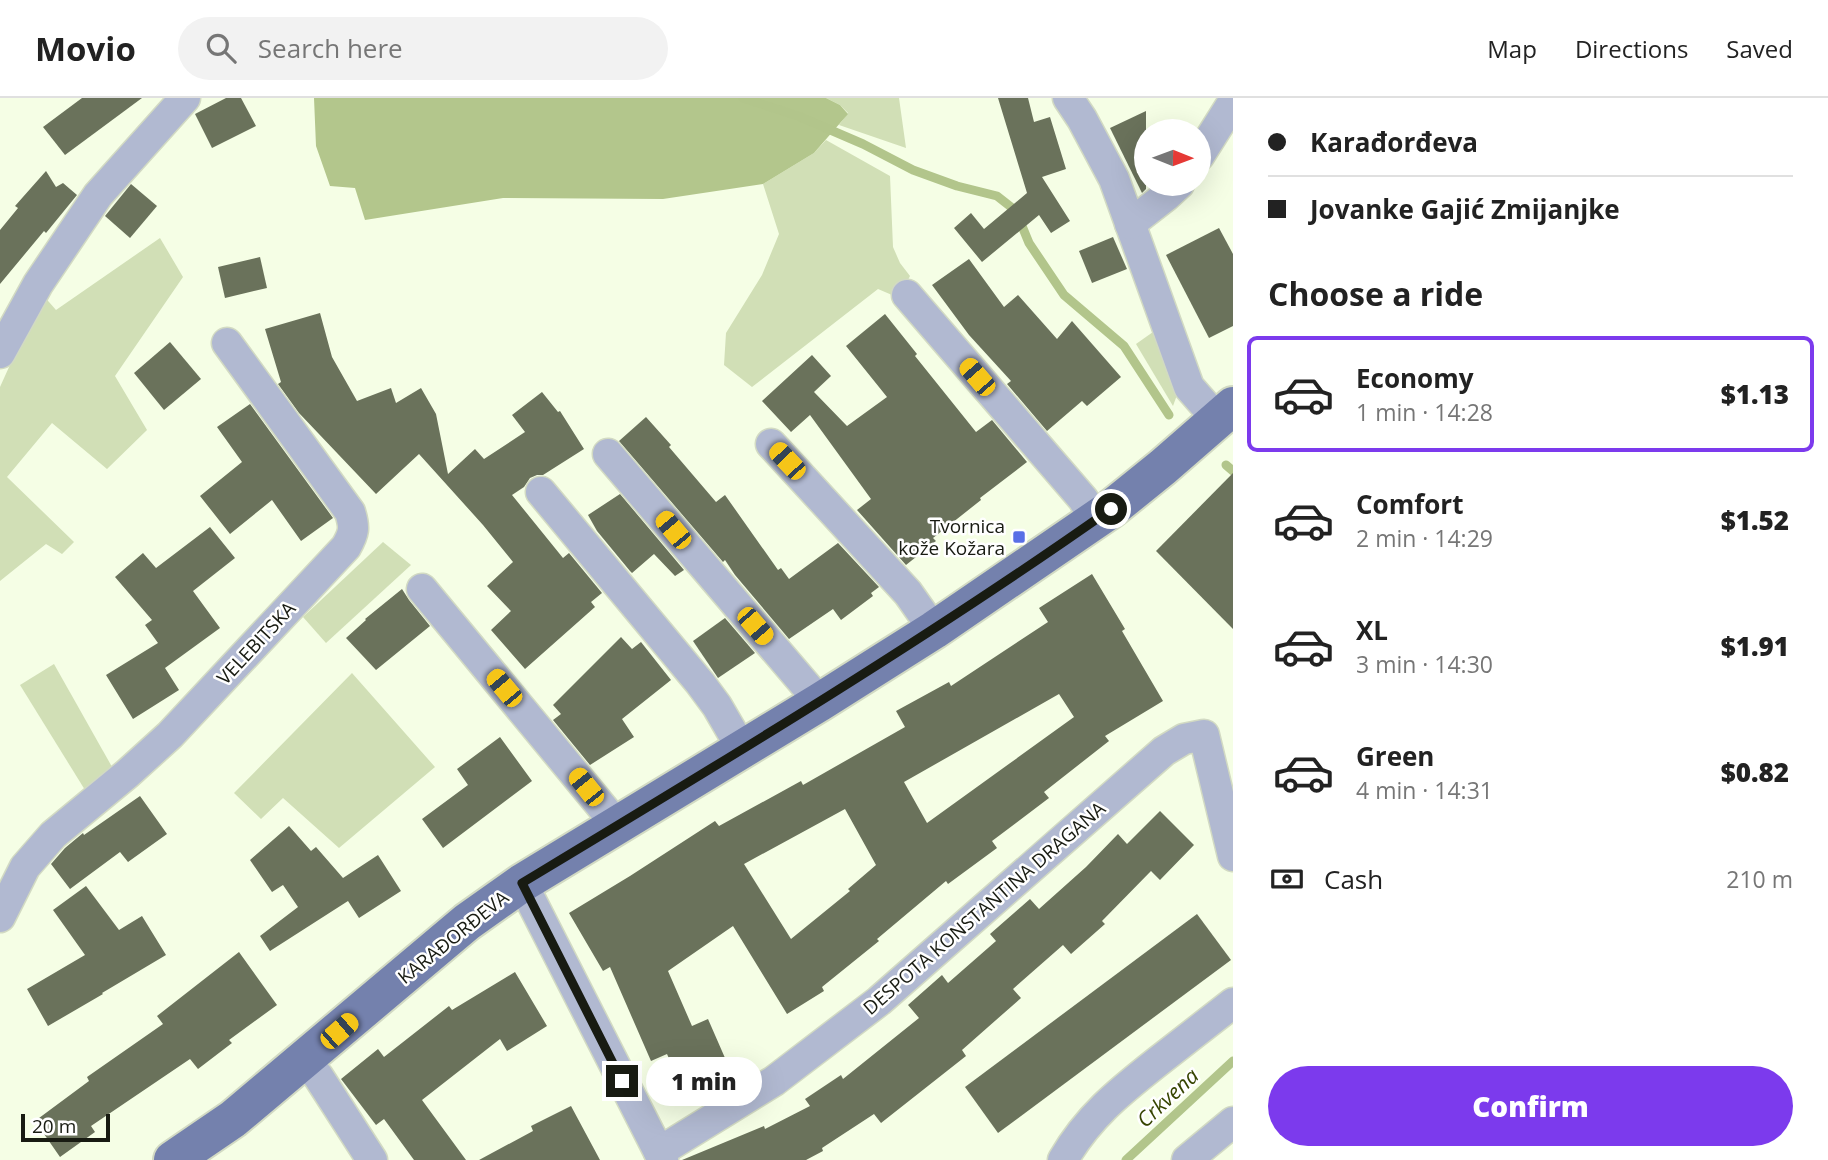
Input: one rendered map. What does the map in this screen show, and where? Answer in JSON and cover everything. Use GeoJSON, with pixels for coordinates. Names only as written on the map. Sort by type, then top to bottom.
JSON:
{"type":"FeatureCollection","features":[{"type":"Feature","properties":{"kind":"main road","name":"KARAĐORĐEVA"},"geometry":{"type":"LineString","coordinates":[[173,1160],[233,1119],[467,922],[522,883],[934,630],[1095,520],[1226,413]]}},
{"type":"Feature","properties":{"kind":"street"},"geometry":{"type":"LineString","coordinates":[[0,353],[38,284],[98,195],[185,98]]}},
{"type":"Feature","properties":{"kind":"street"},"geometry":{"type":"LineString","coordinates":[[1068,98],[1114,179],[1189,387],[1226,413]]}},
{"type":"Feature","properties":{"kind":"street"},"geometry":{"type":"LineString","coordinates":[[1211,137],[1233,102]]}},
{"type":"Feature","properties":{"kind":"street"},"geometry":{"type":"LineString","coordinates":[[1130,223],[1166,196]]}},
{"type":"Feature","properties":{"kind":"street"},"geometry":{"type":"LineString","coordinates":[[907,295],[1083,499],[1095,520]]}},
{"type":"Feature","properties":{"kind":"street","name":"VELEBITSKA"},"geometry":{"type":"LineString","coordinates":[[0,917],[25,867],[54,835],[170,734],[346,547],[351,537],[354,526],[350,512],[227,343]]}},
{"type":"Feature","properties":{"kind":"street"},"geometry":{"type":"LineString","coordinates":[[771,444],[908,593],[934,630]]}},
{"type":"Feature","properties":{"kind":"street"},"geometry":{"type":"LineString","coordinates":[[608,454],[820,702]]}},
{"type":"Feature","properties":{"kind":"street"},"geometry":{"type":"LineString","coordinates":[[541,492],[700,683],[742,749]]}},
{"type":"Feature","properties":{"kind":"street"},"geometry":{"type":"LineString","coordinates":[[422,589],[617,825]]}},
{"type":"Feature","properties":{"kind":"street","name":"DESPOTA KONSTANTINA DRAGANA"},"geometry":{"type":"LineString","coordinates":[[661,1156],[774,1081],[879,1000],[1164,751],[1184,739],[1204,734],[1233,856]]}},
{"type":"Feature","properties":{"kind":"street"},"geometry":{"type":"LineString","coordinates":[[522,883],[661,1156]]}},
{"type":"Feature","properties":{"kind":"street"},"geometry":{"type":"LineString","coordinates":[[1063,1160],[1091,1120],[1113,1098],[1233,1003]]}},
{"type":"Feature","properties":{"kind":"street"},"geometry":{"type":"LineString","coordinates":[[304,1061],[318,1076],[372,1160]]}},
{"type":"Feature","properties":{"kind":"street"},"geometry":{"type":"LineString","coordinates":[[1187,1160],[1233,1122]]}},
{"type":"Feature","properties":{"kind":"green space"},"geometry":{"type":"Polygon","coordinates":[[[314,98],[826,98],[840,105],[848,114],[814,153],[763,184],[663,199],[503,198],[365,220],[355,188],[330,186],[316,146],[314,98]]]}},
{"type":"Feature","properties":{"kind":"green space"},"geometry":{"type":"Polygon","coordinates":[[[826,98],[899,98],[906,148],[839,125],[848,113],[840,105],[826,98]]]}},
{"type":"Feature","properties":{"kind":"green space"},"geometry":{"type":"Polygon","coordinates":[[[826,140],[890,176],[893,247],[910,276],[899,298],[878,289],[752,387],[724,365],[726,333],[762,275],[779,234],[763,184],[814,153],[826,140]]]}},
{"type":"Feature","properties":{"kind":"green space"},"geometry":{"type":"Polygon","coordinates":[[[160,238],[183,277],[115,376],[147,430],[107,469],[52,423],[7,477],[74,542],[62,554],[46,544],[0,581],[0,387],[42,294],[56,310],[160,238]]]}},
{"type":"Feature","properties":{"kind":"green space"},"geometry":{"type":"Polygon","coordinates":[[[1153,332],[1177,395],[1173,406],[1136,344],[1153,332]]]}},
{"type":"Feature","properties":{"kind":"green space"},"geometry":{"type":"Polygon","coordinates":[[[383,542],[411,565],[326,643],[303,617],[383,542]]]}},
{"type":"Feature","properties":{"kind":"green space"},"geometry":{"type":"Polygon","coordinates":[[[54,664],[116,774],[85,790],[20,685],[54,664]]]}},
{"type":"Feature","properties":{"kind":"green space"},"geometry":{"type":"Polygon","coordinates":[[[352,673],[435,767],[339,848],[283,798],[261,819],[234,793],[352,673]]]}},
{"type":"Feature","properties":{"kind":"building"},"geometry":{"type":"Polygon","coordinates":[[[82,98],[142,98],[65,155],[43,127],[82,98]]]}},
{"type":"Feature","properties":{"kind":"building"},"geometry":{"type":"Polygon","coordinates":[[[226,98],[241,98],[256,126],[212,148],[195,114],[226,98]]]}},
{"type":"Feature","properties":{"kind":"building"},"geometry":{"type":"Polygon","coordinates":[[[998,98],[1028,98],[1034,122],[1050,117],[1066,169],[1042,177],[1070,221],[1051,233],[1039,215],[982,262],[954,228],[971,213],[984,229],[1027,193],[998,98]]]}},
{"type":"Feature","properties":{"kind":"building"},"geometry":{"type":"Polygon","coordinates":[[[1146,111],[1146,119],[1134,119],[1134,177],[1110,128],[1146,111]]]}},
{"type":"Feature","properties":{"kind":"building"},"geometry":{"type":"Polygon","coordinates":[[[46,171],[56,187],[63,183],[77,195],[0,284],[0,230],[18,208],[15,206],[46,171]]]}},
{"type":"Feature","properties":{"kind":"building"},"geometry":{"type":"Polygon","coordinates":[[[131,184],[157,206],[130,238],[105,216],[131,184]]]}},
{"type":"Feature","properties":{"kind":"building"},"geometry":{"type":"Polygon","coordinates":[[[1219,228],[1233,254],[1233,326],[1209,338],[1166,255],[1219,228]]]}},
{"type":"Feature","properties":{"kind":"building"},"geometry":{"type":"Polygon","coordinates":[[[1113,237],[1127,269],[1092,283],[1079,251],[1113,237]]]}},
{"type":"Feature","properties":{"kind":"building"},"geometry":{"type":"Polygon","coordinates":[[[260,257],[267,288],[225,298],[218,267],[260,257]]]}},
{"type":"Feature","properties":{"kind":"building"},"geometry":{"type":"Polygon","coordinates":[[[969,259],[1004,307],[1018,295],[1057,339],[1072,321],[1121,377],[1087,406],[1082,401],[1047,431],[1007,384],[1011,381],[969,335],[932,285],[969,259]]]}},
{"type":"Feature","properties":{"kind":"building"},"geometry":{"type":"Polygon","coordinates":[[[320,313],[332,357],[357,401],[391,388],[396,403],[421,388],[436,414],[448,474],[475,449],[484,459],[525,432],[512,415],[542,392],[558,412],[560,411],[584,449],[543,475],[530,478],[524,487],[512,495],[563,558],[569,553],[602,593],[591,602],[595,607],[525,669],[491,630],[511,611],[487,586],[513,562],[483,525],[419,454],[376,494],[299,413],[278,384],[281,382],[265,329],[320,313]]]}},
{"type":"Feature","properties":{"kind":"building"},"geometry":{"type":"Polygon","coordinates":[[[885,314],[976,432],[992,420],[1027,462],[933,538],[936,541],[906,565],[857,510],[871,499],[810,415],[791,432],[762,401],[812,355],[831,376],[814,392],[847,426],[887,397],[846,346],[885,314]]]}},
{"type":"Feature","properties":{"kind":"building"},"geometry":{"type":"Polygon","coordinates":[[[170,342],[201,379],[164,410],[134,373],[170,342]]]}},
{"type":"Feature","properties":{"kind":"building"},"geometry":{"type":"Polygon","coordinates":[[[250,404],[333,518],[301,541],[272,500],[230,534],[200,496],[242,462],[217,427],[250,404]]]}},
{"type":"Feature","properties":{"kind":"building"},"geometry":{"type":"Polygon","coordinates":[[[646,417],[716,502],[725,495],[778,570],[781,568],[789,579],[838,543],[879,587],[871,593],[873,596],[841,620],[833,609],[789,639],[725,560],[723,562],[619,441],[646,417]]]}},
{"type":"Feature","properties":{"kind":"building"},"geometry":{"type":"Polygon","coordinates":[[[1233,473],[1233,629],[1156,551],[1233,473]]]}},
{"type":"Feature","properties":{"kind":"building"},"geometry":{"type":"Polygon","coordinates":[[[620,494],[684,570],[675,576],[654,554],[632,573],[630,571],[597,531],[588,515],[620,494]]]}},
{"type":"Feature","properties":{"kind":"building"},"geometry":{"type":"Polygon","coordinates":[[[210,527],[235,558],[193,591],[220,628],[165,668],[179,690],[133,719],[106,675],[158,643],[145,625],[152,620],[115,577],[143,553],[156,568],[210,527]]]}},
{"type":"Feature","properties":{"kind":"building"},"geometry":{"type":"Polygon","coordinates":[[[1092,574],[1163,701],[1105,736],[1109,741],[1044,792],[1049,798],[992,841],[997,848],[948,884],[946,881],[822,987],[824,991],[787,1014],[733,926],[668,971],[692,1026],[708,1019],[732,1074],[685,1095],[667,1054],[651,1061],[610,967],[603,971],[569,913],[715,821],[719,826],[801,781],[803,785],[905,727],[896,711],[949,682],[951,686],[1048,622],[1039,608],[1092,574]],[[1059,694],[904,782],[927,823],[1074,717],[1059,694]],[[845,809],[744,864],[791,939],[850,891],[848,889],[876,865],[845,809]]]}},
{"type":"Feature","properties":{"kind":"building"},"geometry":{"type":"Polygon","coordinates":[[[402,589],[430,626],[376,670],[346,638],[402,589]]]}},
{"type":"Feature","properties":{"kind":"building"},"geometry":{"type":"Polygon","coordinates":[[[725,618],[755,653],[718,678],[693,641],[725,618]]]}},
{"type":"Feature","properties":{"kind":"building"},"geometry":{"type":"Polygon","coordinates":[[[621,637],[632,649],[641,642],[671,680],[622,719],[634,737],[590,765],[553,720],[561,714],[553,705],[621,637]]]}},
{"type":"Feature","properties":{"kind":"building"},"geometry":{"type":"Polygon","coordinates":[[[500,737],[532,781],[443,848],[422,819],[468,785],[457,769],[500,737]]]}},
{"type":"Feature","properties":{"kind":"building"},"geometry":{"type":"Polygon","coordinates":[[[140,796],[167,834],[128,862],[120,852],[70,889],[51,864],[83,833],[84,835],[140,796]]]}},
{"type":"Feature","properties":{"kind":"building"},"geometry":{"type":"Polygon","coordinates":[[[1160,811],[1194,845],[1160,880],[1151,871],[1102,921],[1105,924],[1071,954],[1063,945],[1013,989],[1021,998],[962,1050],[966,1056],[881,1123],[874,1114],[806,1160],[682,1160],[764,1126],[765,1129],[810,1106],[805,1099],[841,1075],[843,1079],[919,1018],[908,1005],[942,975],[948,983],[996,941],[990,934],[1030,899],[1039,909],[1118,834],[1127,844],[1160,811]]]}},
{"type":"Feature","properties":{"kind":"building"},"geometry":{"type":"Polygon","coordinates":[[[289,826],[311,851],[316,847],[343,878],[378,855],[401,891],[359,918],[348,901],[270,951],[260,936],[298,907],[283,885],[272,892],[250,860],[289,826]]]}},
{"type":"Feature","properties":{"kind":"building"},"geometry":{"type":"Polygon","coordinates":[[[86,886],[119,930],[142,916],[166,955],[48,1026],[27,989],[85,955],[53,910],[86,886]]]}},
{"type":"Feature","properties":{"kind":"building"},"geometry":{"type":"Polygon","coordinates":[[[1197,914],[1231,960],[998,1133],[965,1087],[1197,914]]]}},
{"type":"Feature","properties":{"kind":"building"},"geometry":{"type":"Polygon","coordinates":[[[239,952],[277,1005],[229,1040],[232,1043],[198,1069],[190,1059],[91,1126],[95,1132],[60,1157],[35,1121],[89,1081],[87,1077],[163,1024],[157,1016],[239,952]]]}},
{"type":"Feature","properties":{"kind":"building"},"geometry":{"type":"Polygon","coordinates":[[[515,972],[547,1026],[507,1051],[500,1039],[422,1100],[466,1160],[414,1160],[384,1119],[376,1125],[341,1079],[378,1049],[384,1057],[449,1006],[452,1010],[515,972]]]}},
{"type":"Feature","properties":{"kind":"building"},"geometry":{"type":"Polygon","coordinates":[[[571,1106],[600,1160],[479,1160],[533,1131],[531,1126],[571,1106]]]}},
{"type":"Feature","properties":{"kind":"waterway"},"geometry":{"type":"LineString","coordinates":[[743,98],[798,116],[863,144],[913,170],[957,186],[997,196],[1011,207],[1029,243],[1064,295],[1124,346],[1169,415]]}},
{"type":"Feature","properties":{"kind":"waterway"},"geometry":{"type":"LineString","coordinates":[[1226,465],[1233,471]]}},
{"type":"Feature","properties":{"kind":"waterway","name":"Crkvena"},"geometry":{"type":"LineString","coordinates":[[1126,1160],[1233,1061]]}},
{"type":"Feature","properties":{"kind":"place","name":"Tvornica kože Kožara"},"geometry":{"type":"Point","coordinates":[1019,537]}},
{"type":"Feature","properties":{"kind":"route"},"geometry":{"type":"LineString","coordinates":[[622,1081],[522,883],[934,630],[1111,509]]}}]}
